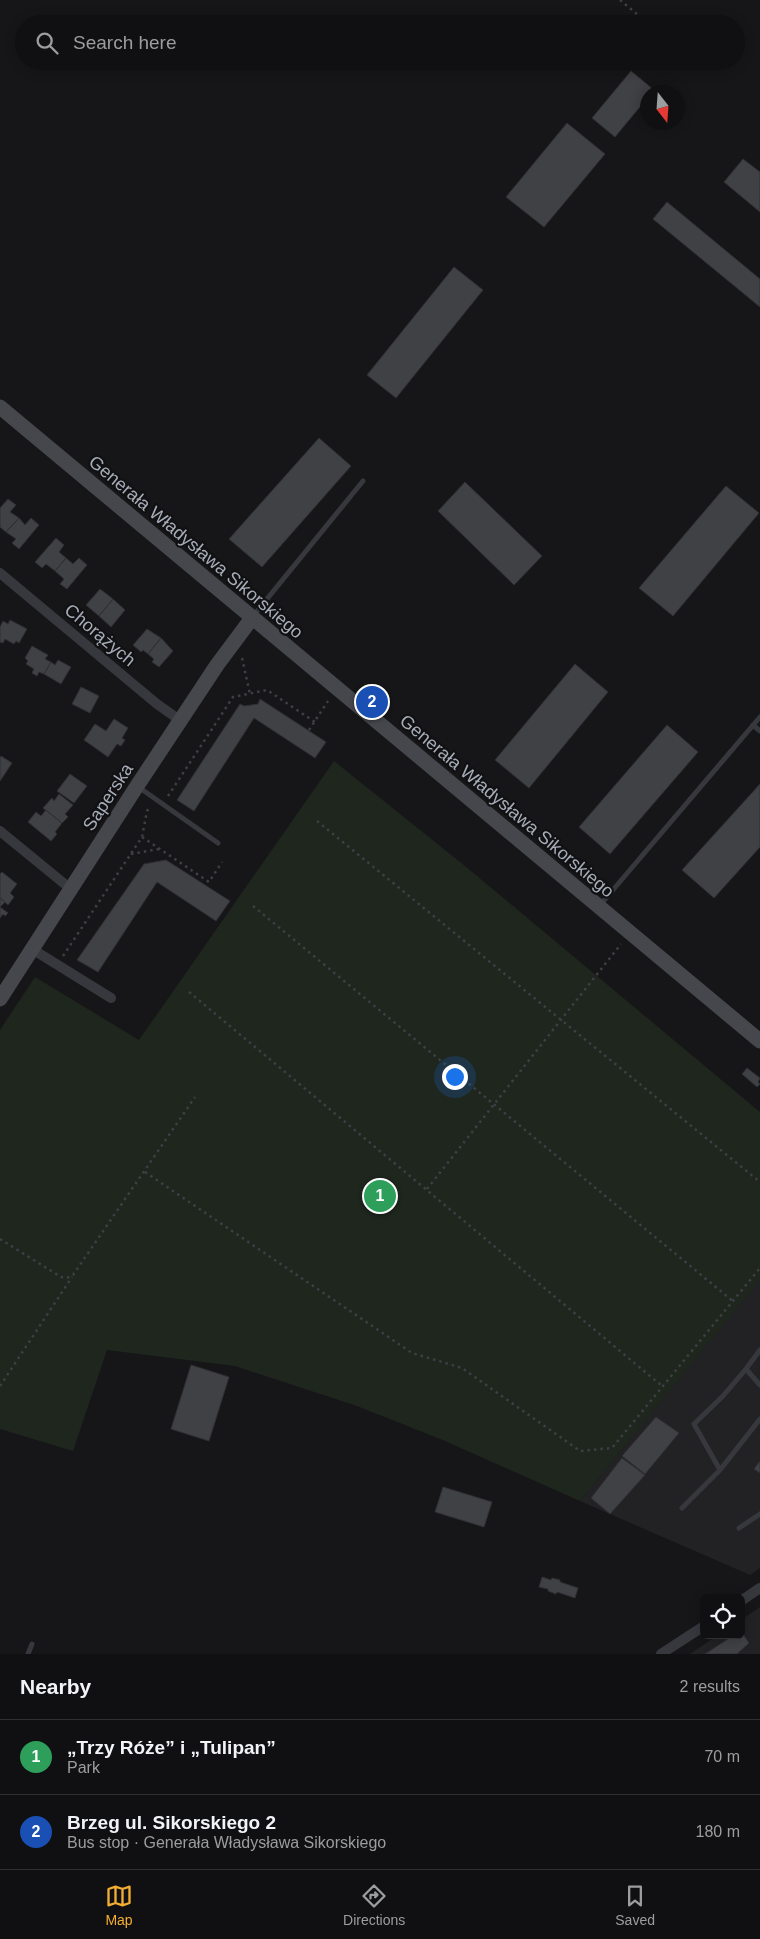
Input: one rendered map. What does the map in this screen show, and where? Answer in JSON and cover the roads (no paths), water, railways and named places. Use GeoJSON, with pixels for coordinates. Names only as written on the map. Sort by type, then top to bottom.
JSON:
{"type":"FeatureCollection","features":[{"type":"Feature","properties":{"kind":"main road","name":"Generała Władysława Sikorskiego"},"geometry":{"type":"LineString","coordinates":[[0,407],[760,1041]]}},
{"type":"Feature","properties":{"kind":"main road","name":"Saperska"},"geometry":{"type":"LineString","coordinates":[[0,999],[217,665],[252,618]]}},
{"type":"Feature","properties":{"kind":"street","name":"Chorążych"},"geometry":{"type":"LineString","coordinates":[[0,573],[181,721]]}},
{"type":"Feature","properties":{"kind":"street"},"geometry":{"type":"LineString","coordinates":[[0,831],[72,890]]}},
{"type":"Feature","properties":{"kind":"street"},"geometry":{"type":"LineString","coordinates":[[32,949],[111,998]]}},
{"type":"Feature","properties":{"kind":"street"},"geometry":{"type":"LineString","coordinates":[[745,1598],[760,1588]]}},
{"type":"Feature","properties":{"kind":"street"},"geometry":{"type":"LineString","coordinates":[[661,1654],[700,1629]]}},
{"type":"Feature","properties":{"kind":"lane"},"geometry":{"type":"LineString","coordinates":[[252,618],[363,481]]}},
{"type":"Feature","properties":{"kind":"lane"},"geometry":{"type":"LineString","coordinates":[[599,906],[760,717]]}},
{"type":"Feature","properties":{"kind":"lane"},"geometry":{"type":"LineString","coordinates":[[753,725],[760,731]]}},
{"type":"Feature","properties":{"kind":"lane"},"geometry":{"type":"LineString","coordinates":[[137,786],[218,843]]}},
{"type":"Feature","properties":{"kind":"lane"},"geometry":{"type":"LineString","coordinates":[[720,1470],[694,1424],[723,1396],[760,1350]]}},
{"type":"Feature","properties":{"kind":"lane"},"geometry":{"type":"LineString","coordinates":[[746,1369],[760,1385]]}},
{"type":"Feature","properties":{"kind":"lane"},"geometry":{"type":"LineString","coordinates":[[682,1508],[720,1470],[760,1420]]}},
{"type":"Feature","properties":{"kind":"lane"},"geometry":{"type":"LineString","coordinates":[[739,1528],[760,1514]]}},
{"type":"Feature","properties":{"kind":"lane"},"geometry":{"type":"LineString","coordinates":[[28,1654],[32,1644]]}},
{"type":"Feature","properties":{"kind":"place","name":"Brzeg ul. Sikorskiego 2"},"geometry":{"type":"Point","coordinates":[372,702]}},
{"type":"Feature","properties":{"kind":"place","name":"„Trzy Róże” i „Tulipan”"},"geometry":{"type":"Point","coordinates":[380,1196]}}]}
